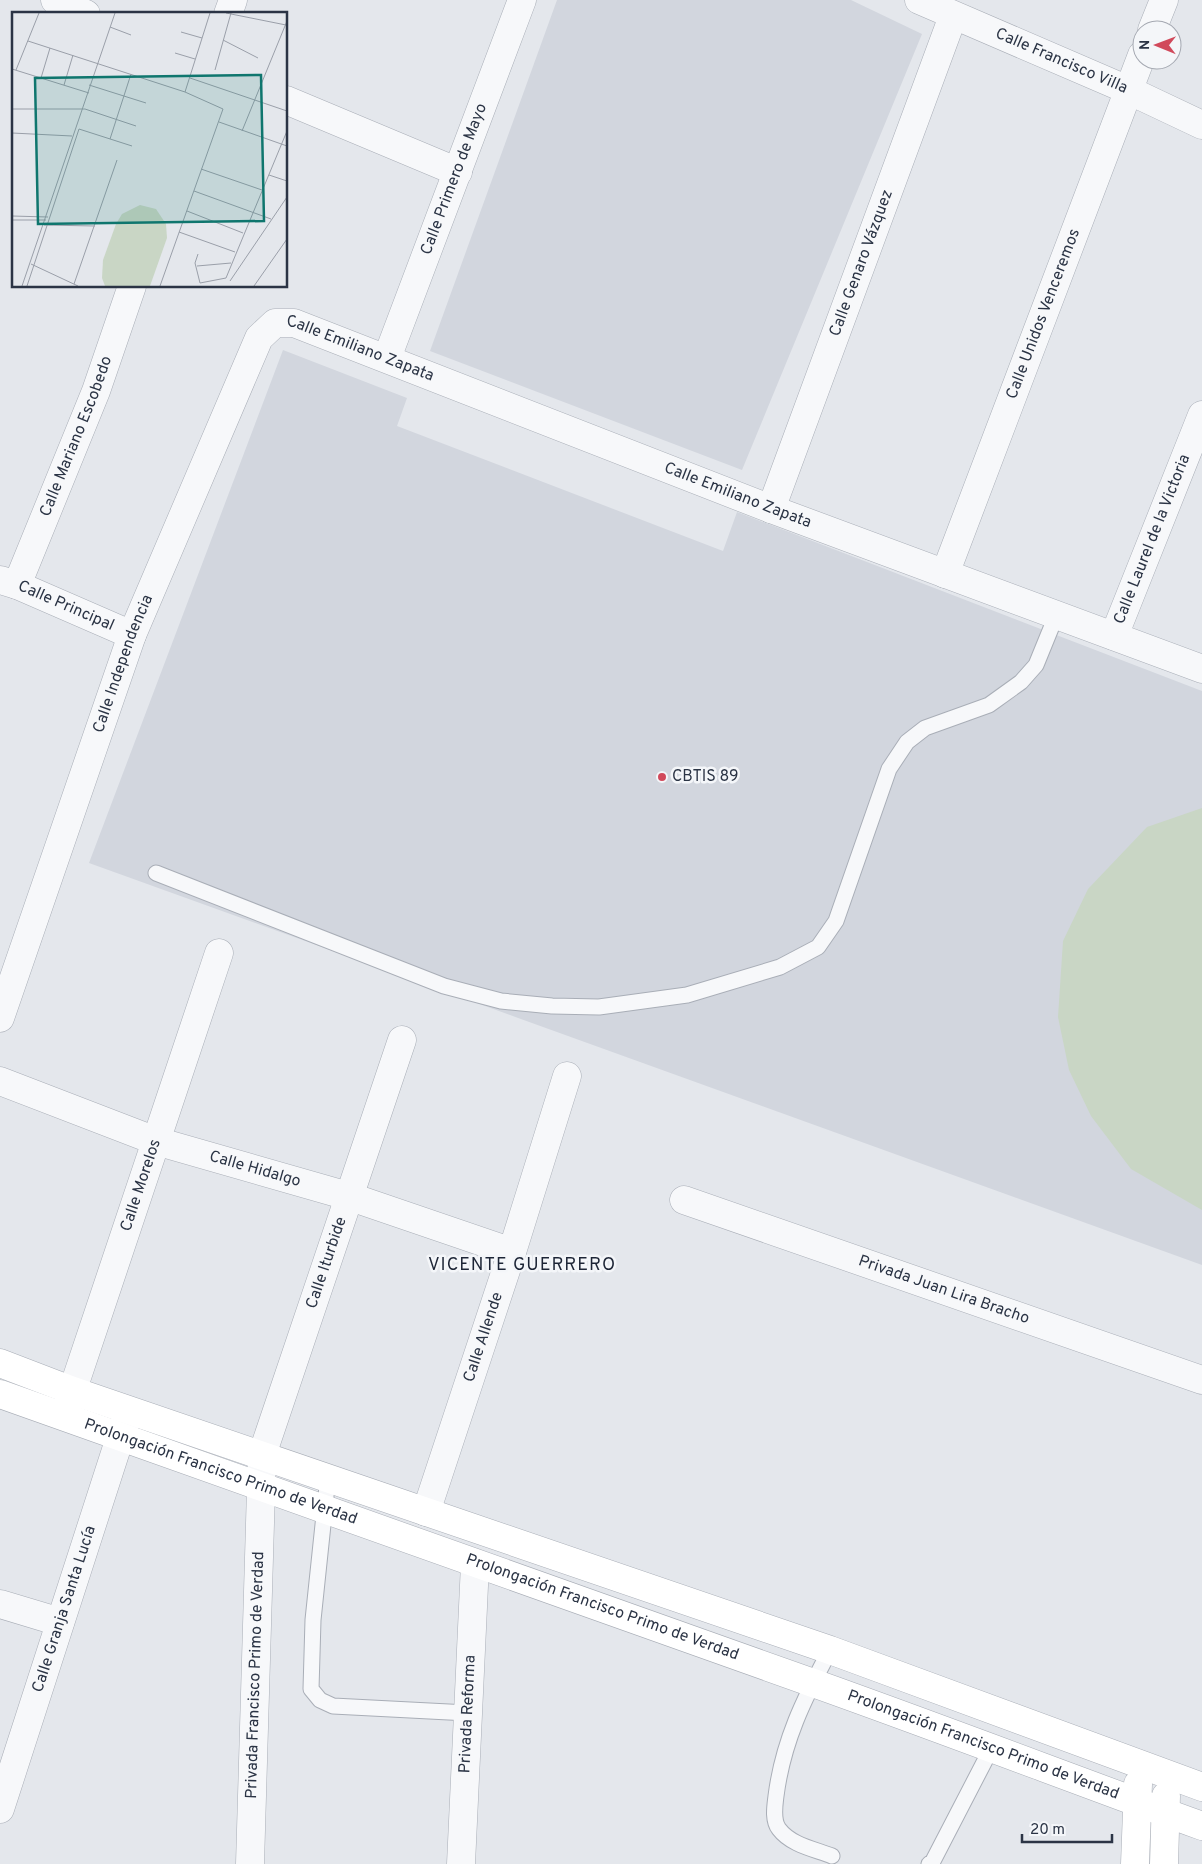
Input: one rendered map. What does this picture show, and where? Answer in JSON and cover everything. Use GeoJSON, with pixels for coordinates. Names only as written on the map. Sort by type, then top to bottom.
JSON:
{"type":"FeatureCollection","features":[{"type":"Feature","properties":{"kind":"main road","name":"Prolongación Francisco Primo de Verdad"},"geometry":{"type":"LineString","coordinates":[[0,1363],[129,1410],[830,1650],[1166,1772],[1202,1787]]}},
{"type":"Feature","properties":{"kind":"main road","name":"Prolongación Francisco Primo de Verdad"},"geometry":{"type":"LineString","coordinates":[[0,1394],[323,1507],[475,1564],[813,1683],[1202,1826]]}},
{"type":"Feature","properties":{"kind":"main road"},"geometry":{"type":"LineString","coordinates":[[1135,1864],[1138,1763]]}},
{"type":"Feature","properties":{"kind":"main road"},"geometry":{"type":"LineString","coordinates":[[1164,1864],[1166,1772]]}},
{"type":"Feature","properties":{"kind":"street"},"geometry":{"type":"LineString","coordinates":[[54,0],[81,12]]}},
{"type":"Feature","properties":{"kind":"street"},"geometry":{"type":"LineString","coordinates":[[229,12],[233,0]]}},
{"type":"Feature","properties":{"kind":"street","name":"Calle Primero de Mayo"},"geometry":{"type":"LineString","coordinates":[[387,358],[522,0]]}},
{"type":"Feature","properties":{"kind":"street","name":"Calle Francisco Villa"},"geometry":{"type":"LineString","coordinates":[[919,0],[1128,90],[1202,125]]}},
{"type":"Feature","properties":{"kind":"street"},"geometry":{"type":"LineString","coordinates":[[1156,20],[1164,0]]}},
{"type":"Feature","properties":{"kind":"street","name":"Calle Genaro Vázquez"},"geometry":{"type":"LineString","coordinates":[[771,509],[953,16]]}},
{"type":"Feature","properties":{"kind":"street","name":"Calle Unidos Venceremos"},"geometry":{"type":"LineString","coordinates":[[945,574],[1136,70]]}},
{"type":"Feature","properties":{"kind":"street"},"geometry":{"type":"LineString","coordinates":[[288,101],[458,172]]}},
{"type":"Feature","properties":{"kind":"street","name":"Calle Mariano Escobedo"},"geometry":{"type":"LineString","coordinates":[[8,582],[96,391],[131,288]]}},
{"type":"Feature","properties":{"kind":"street","name":"Calle Emiliano Zapata"},"geometry":{"type":"LineString","coordinates":[[275,323],[294,323],[771,509],[1202,669]]}},
{"type":"Feature","properties":{"kind":"street","name":"Calle Independencia"},"geometry":{"type":"LineString","coordinates":[[0,1018],[132,635],[259,338],[275,323]]}},
{"type":"Feature","properties":{"kind":"street","name":"Calle Laurel de la Victoria"},"geometry":{"type":"LineString","coordinates":[[1114,636],[1202,415]]}},
{"type":"Feature","properties":{"kind":"street","name":"Calle Principal"},"geometry":{"type":"LineString","coordinates":[[8,582],[132,635]]}},
{"type":"Feature","properties":{"kind":"street","name":"Calle Morelos"},"geometry":{"type":"LineString","coordinates":[[64,1417],[219,953]]}},
{"type":"Feature","properties":{"kind":"street","name":"Calle Iturbide"},"geometry":{"type":"LineString","coordinates":[[261,1486],[262,1455],[402,1040]]}},
{"type":"Feature","properties":{"kind":"street","name":"Calle Allende"},"geometry":{"type":"LineString","coordinates":[[426,1512],[512,1252],[567,1076]]}},
{"type":"Feature","properties":{"kind":"street","name":"Calle Hidalgo"},"geometry":{"type":"LineString","coordinates":[[0,1081],[156,1141],[348,1196],[512,1252]]}},
{"type":"Feature","properties":{"kind":"street","name":"Privada Juan Lira Bracho"},"geometry":{"type":"LineString","coordinates":[[684,1200],[1202,1380]]}},
{"type":"Feature","properties":{"kind":"street","name":"Calle Granja Santa Lucía"},"geometry":{"type":"LineString","coordinates":[[0,1809],[129,1410]]}},
{"type":"Feature","properties":{"kind":"street","name":"Privada Francisco Primo de Verdad"},"geometry":{"type":"LineString","coordinates":[[250,1864],[261,1486]]}},
{"type":"Feature","properties":{"kind":"street","name":"Privada Reforma"},"geometry":{"type":"LineString","coordinates":[[461,1864],[475,1564]]}},
{"type":"Feature","properties":{"kind":"street"},"geometry":{"type":"LineString","coordinates":[[0,1604],[60,1622]]}},
{"type":"Feature","properties":{"kind":"lane"},"geometry":{"type":"LineString","coordinates":[[156,873],[444,986],[501,1001],[552,1006],[599,1007],[687,994],[780,967],[818,947],[836,921],[889,769],[907,742],[925,728],[989,705],[1021,682],[1036,665],[1056,616]]}},
{"type":"Feature","properties":{"kind":"lane"},"geometry":{"type":"LineString","coordinates":[[328,1477],[323,1507],[313,1620],[311,1689],[320,1700],[334,1706],[468,1712]]}},
{"type":"Feature","properties":{"kind":"lane"},"geometry":{"type":"LineString","coordinates":[[830,1650],[789,1734],[780,1764],[774,1810],[777,1827],[788,1839],[832,1856]]}},
{"type":"Feature","properties":{"kind":"lane"},"geometry":{"type":"LineString","coordinates":[[929,1864],[934,1861],[992,1748]]}},
{"type":"Feature","properties":{"kind":"shaded area"},"geometry":{"type":"Polygon","coordinates":[[[557,0],[851,0],[922,34],[742,470],[430,351],[557,0]]]}},
{"type":"Feature","properties":{"kind":"shaded area","name":"CBTIS 89"},"geometry":{"type":"Polygon","coordinates":[[[283,350],[407,398],[397,426],[723,551],[737,512],[1202,691],[1202,1265],[89,863],[283,350]]]}},
{"type":"Feature","properties":{"kind":"green space"},"geometry":{"type":"Polygon","coordinates":[[[1202,808],[1202,1210],[1131,1169],[1091,1116],[1069,1070],[1058,1017],[1063,941],[1088,889],[1147,827],[1202,808]]]}},
{"type":"Feature","properties":{"kind":"place","name":"CBTIS 89"},"geometry":{"type":"Point","coordinates":[662,777]}},
{"type":"Feature","properties":{"kind":"district","name":"VICENTE GUERRERO"},"geometry":{"type":"Point","coordinates":[522,1265]}}]}
